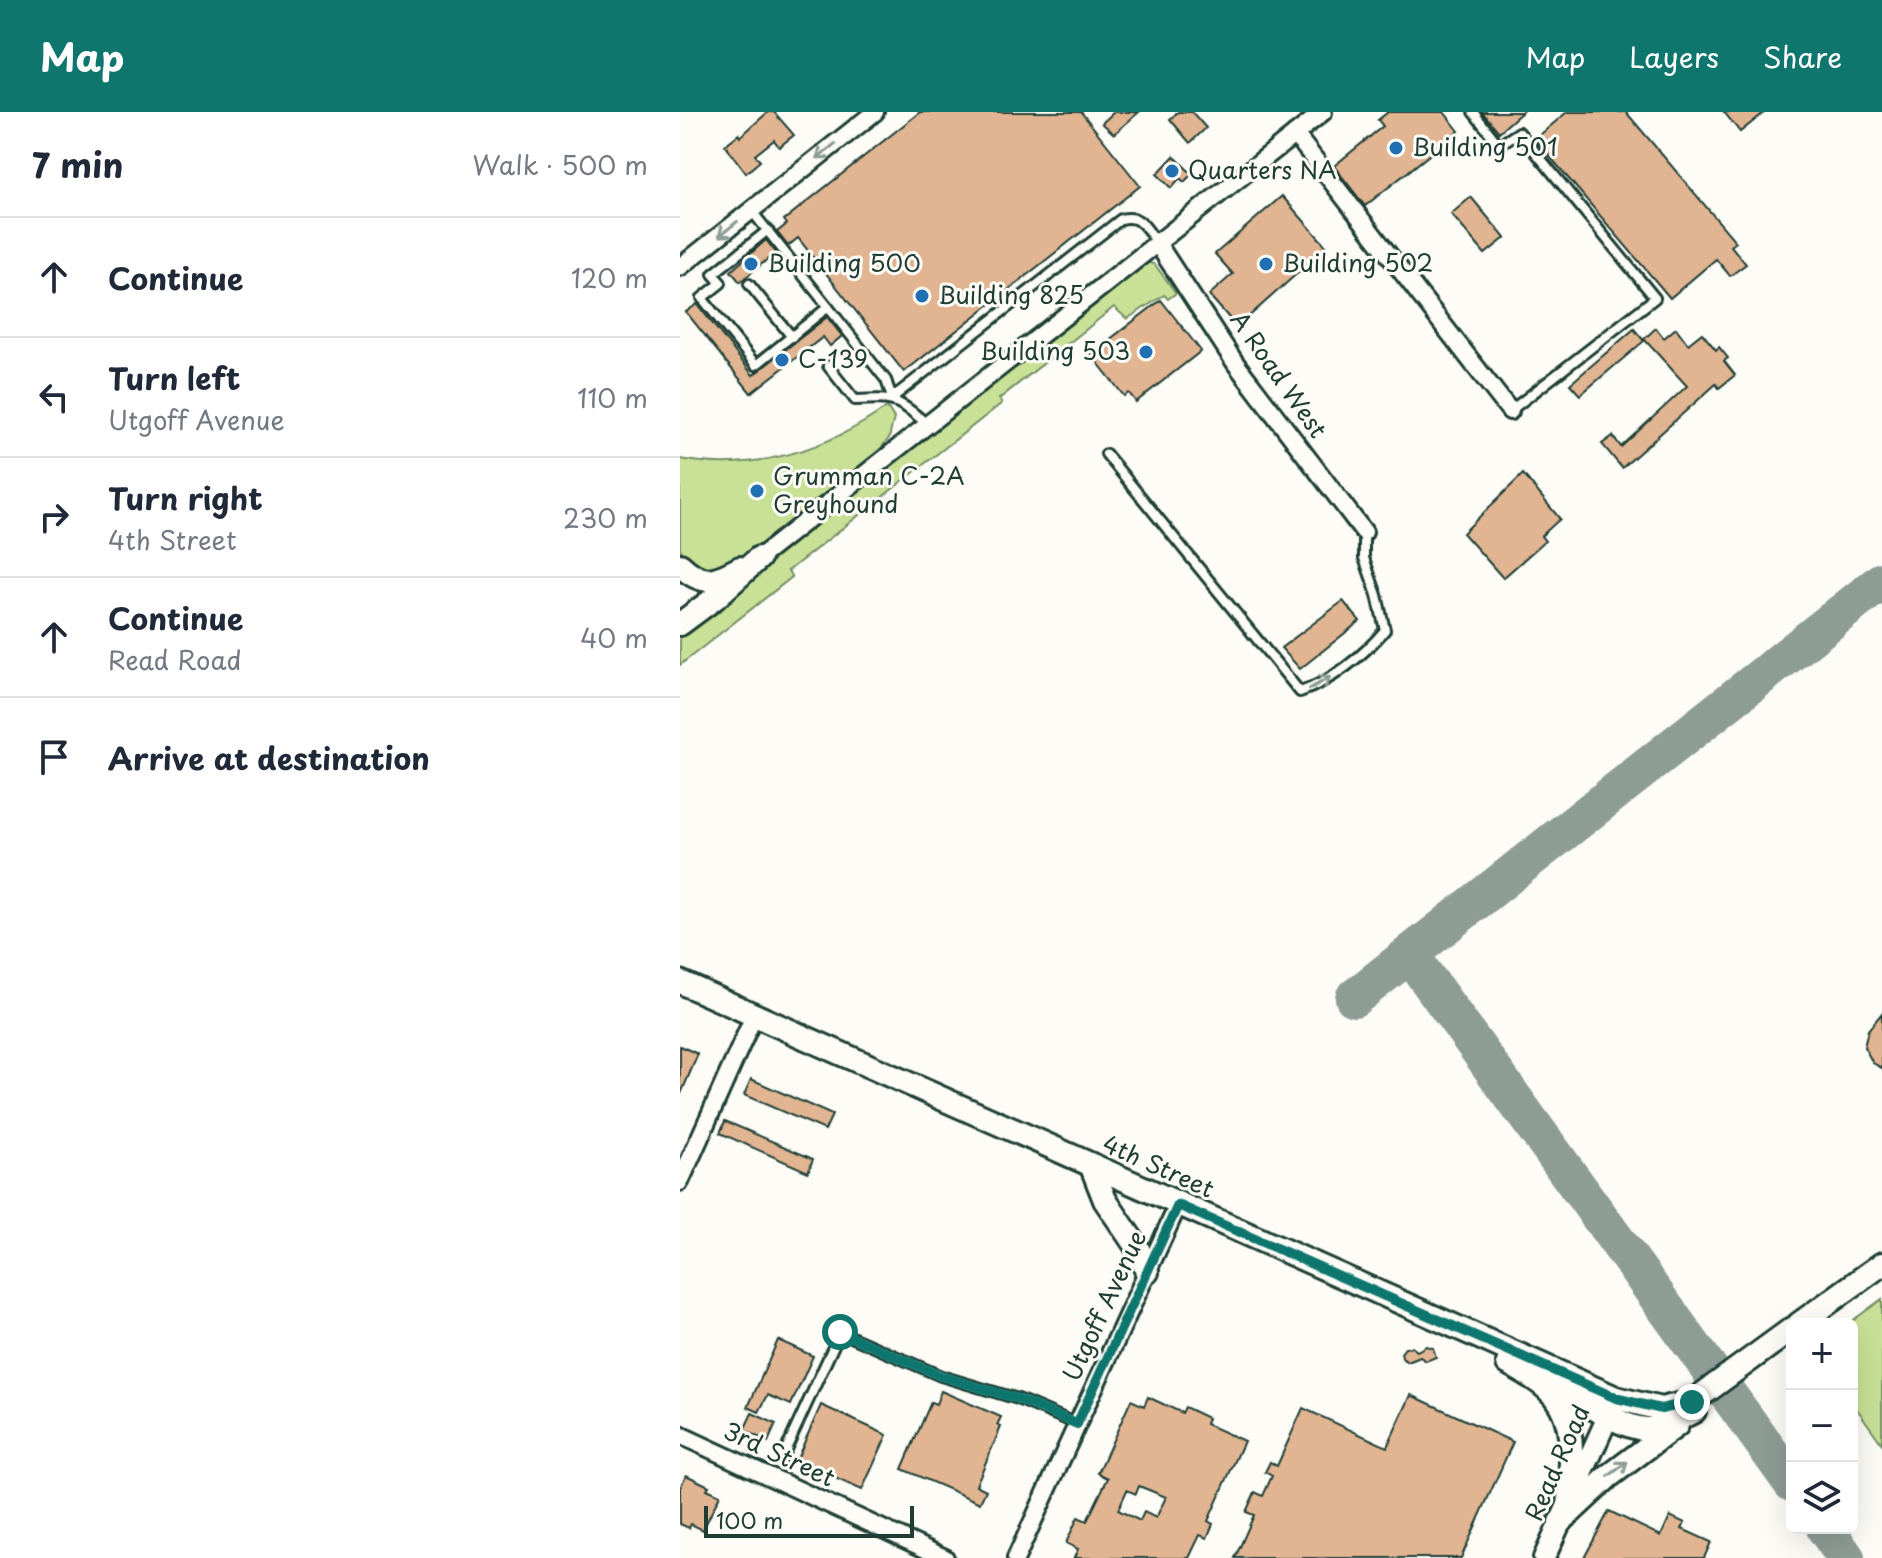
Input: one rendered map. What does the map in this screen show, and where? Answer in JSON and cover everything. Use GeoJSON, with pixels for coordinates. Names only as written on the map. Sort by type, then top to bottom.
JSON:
{"type":"FeatureCollection","features":[{"type":"Feature","properties":{"kind":"main road"},"geometry":{"type":"LineString","coordinates":[[680,565],[691,575],[704,580],[720,579],[759,558]]}},
{"type":"Feature","properties":{"kind":"main road"},"geometry":{"type":"LineString","coordinates":[[680,624],[715,598],[759,558]]}},
{"type":"Feature","properties":{"kind":"main road","name":"4th Street"},"geometry":{"type":"LineString","coordinates":[[680,982],[1450,1325],[1612,1406]]}},
{"type":"Feature","properties":{"kind":"main road"},"geometry":{"type":"LineString","coordinates":[[1092,1167],[1105,1200],[1138,1249],[1147,1272]]}},
{"type":"Feature","properties":{"kind":"main road"},"geometry":{"type":"LineString","coordinates":[[1807,1318],[1882,1264]]}},
{"type":"Feature","properties":{"kind":"main road"},"geometry":{"type":"LineString","coordinates":[[1450,1325],[1633,1390],[1669,1394],[1687,1389],[1709,1389]]}},
{"type":"Feature","properties":{"kind":"main road"},"geometry":{"type":"LineString","coordinates":[[1450,1325],[1554,1395],[1569,1425],[1564,1512]]}},
{"type":"Feature","properties":{"kind":"main road","name":"Read Road"},"geometry":{"type":"LineString","coordinates":[[1612,1406],[1661,1409],[1692,1402],[1786,1333]]}},
{"type":"Feature","properties":{"kind":"main road"},"geometry":{"type":"LineString","coordinates":[[1564,1512],[1696,1410],[1709,1389]]}},
{"type":"Feature","properties":{"kind":"main road"},"geometry":{"type":"LineString","coordinates":[[1612,1406],[1628,1425],[1646,1429],[1662,1426],[1696,1410]]}},
{"type":"Feature","properties":{"kind":"street"},"geometry":{"type":"LineString","coordinates":[[680,267],[687,257],[875,112]]}},
{"type":"Feature","properties":{"kind":"street"},"geometry":{"type":"LineString","coordinates":[[759,558],[1323,112]]}},
{"type":"Feature","properties":{"kind":"street"},"geometry":{"type":"LineString","coordinates":[[1295,134],[1510,411]]}},
{"type":"Feature","properties":{"kind":"street","name":"A Road West"},"geometry":{"type":"LineString","coordinates":[[1157,243],[1244,376],[1364,532]]}},
{"type":"Feature","properties":{"kind":"street"},"geometry":{"type":"LineString","coordinates":[[680,1182],[754,1016]]}},
{"type":"Feature","properties":{"kind":"street","name":"Utgoff Avenue"},"geometry":{"type":"LineString","coordinates":[[1016,1558],[1178,1205]]}},
{"type":"Feature","properties":{"kind":"street","name":"Read Road"},"geometry":{"type":"LineString","coordinates":[[1544,1558],[1612,1406]]}},
{"type":"Feature","properties":{"kind":"street","name":"3rd Street"},"geometry":{"type":"LineString","coordinates":[[680,1435],[945,1558]]}},
{"type":"Feature","properties":{"kind":"lane"},"geometry":{"type":"LineString","coordinates":[[1473,112],[1499,145],[1519,132],[1655,298],[1510,411]]}},
{"type":"Feature","properties":{"kind":"lane"},"geometry":{"type":"LineString","coordinates":[[751,210],[886,380],[892,398]]}},
{"type":"Feature","properties":{"kind":"lane"},"geometry":{"type":"LineString","coordinates":[[892,398],[1121,219],[1132,216],[1140,219],[1157,243]]}},
{"type":"Feature","properties":{"kind":"lane"},"geometry":{"type":"LineString","coordinates":[[768,230],[713,274],[721,283],[702,298],[756,365],[828,307]]}},
{"type":"Feature","properties":{"kind":"lane"},"geometry":{"type":"LineString","coordinates":[[749,284],[792,337]]}},
{"type":"Feature","properties":{"kind":"lane"},"geometry":{"type":"LineString","coordinates":[[828,366],[855,400],[892,398],[927,424]]}},
{"type":"Feature","properties":{"kind":"lane"},"geometry":{"type":"LineString","coordinates":[[1106,454],[1300,692],[1321,685],[1374,643],[1385,630],[1364,558],[1364,532]]}},
{"type":"Feature","properties":{"kind":"lane"},"geometry":{"type":"LineString","coordinates":[[782,1458],[840,1332],[941,1376],[1018,1399],[1077,1424]]}},
{"type":"Feature","properties":{"kind":"green space"},"geometry":{"type":"Polygon","coordinates":[[[1148,262],[1155,265],[1176,293],[1168,299],[1164,295],[1127,319],[1114,307],[999,399],[1002,403],[788,571],[792,577],[680,665],[680,632],[1148,262]]]}},
{"type":"Feature","properties":{"kind":"green space"},"geometry":{"type":"Polygon","coordinates":[[[887,407],[894,418],[889,438],[877,453],[796,520],[748,554],[729,566],[708,571],[694,565],[680,549],[680,459],[735,463],[788,454],[840,435],[887,407]]]}},
{"type":"Feature","properties":{"kind":"green space"},"geometry":{"type":"Polygon","coordinates":[[[1882,1299],[1882,1444],[1858,1410],[1856,1318],[1882,1299]]]}},
{"type":"Feature","properties":{"kind":"building"},"geometry":{"type":"Polygon","coordinates":[[[768,112],[774,112],[794,135],[779,147],[774,140],[755,155],[760,161],[746,173],[725,145],[739,134],[740,137],[768,112]]]}},
{"type":"Feature","properties":{"kind":"building","name":"Building 825"},"geometry":{"type":"Polygon","coordinates":[[[920,112],[1081,112],[1140,186],[904,372],[798,238],[788,246],[777,232],[787,224],[784,220],[920,112]]]}},
{"type":"Feature","properties":{"kind":"building"},"geometry":{"type":"Polygon","coordinates":[[[1114,112],[1139,112],[1114,134],[1102,123],[1114,112]]]}},
{"type":"Feature","properties":{"kind":"building"},"geometry":{"type":"Polygon","coordinates":[[[1178,112],[1192,112],[1206,128],[1190,143],[1170,119],[1178,112]]]}},
{"type":"Feature","properties":{"kind":"building","name":"Building 501"},"geometry":{"type":"Polygon","coordinates":[[[1388,112],[1444,112],[1459,131],[1365,206],[1334,166],[1383,126],[1378,120],[1388,112]]]}},
{"type":"Feature","properties":{"kind":"building"},"geometry":{"type":"Polygon","coordinates":[[[1482,112],[1522,112],[1499,132],[1482,112]]]}},
{"type":"Feature","properties":{"kind":"building"},"geometry":{"type":"Polygon","coordinates":[[[1567,112],[1626,112],[1736,242],[1731,246],[1746,264],[1730,276],[1716,259],[1670,298],[1535,139],[1567,112]]]}},
{"type":"Feature","properties":{"kind":"building"},"geometry":{"type":"Polygon","coordinates":[[[1724,112],[1765,112],[1740,132],[1724,112]]]}},
{"type":"Feature","properties":{"kind":"building","name":"Quarters NA"},"geometry":{"type":"Polygon","coordinates":[[[1174,156],[1192,174],[1184,182],[1180,178],[1171,188],[1157,174],[1174,156]]]}},
{"type":"Feature","properties":{"kind":"building","name":"Building 502"},"geometry":{"type":"Polygon","coordinates":[[[1282,196],[1327,247],[1237,327],[1209,295],[1233,274],[1215,254],[1282,196]]]}},
{"type":"Feature","properties":{"kind":"building"},"geometry":{"type":"Polygon","coordinates":[[[1471,197],[1505,238],[1485,254],[1451,214],[1471,197]]]}},
{"type":"Feature","properties":{"kind":"building","name":"Building 500"},"geometry":{"type":"Polygon","coordinates":[[[766,240],[777,254],[740,282],[731,271],[766,240]]]}},
{"type":"Feature","properties":{"kind":"building","name":"Building 503"},"geometry":{"type":"Polygon","coordinates":[[[1161,300],[1201,351],[1136,402],[1129,393],[1124,396],[1091,354],[1161,300]]]}},
{"type":"Feature","properties":{"kind":"building","name":"C-139"},"geometry":{"type":"Polygon","coordinates":[[[697,304],[753,375],[827,317],[842,336],[830,346],[823,337],[751,393],[686,312],[697,304]]]}},
{"type":"Feature","properties":{"kind":"building"},"geometry":{"type":"Polygon","coordinates":[[[1656,328],[1664,338],[1676,328],[1688,344],[1702,333],[1716,350],[1719,347],[1728,358],[1724,361],[1735,375],[1719,388],[1716,384],[1622,468],[1602,444],[1613,436],[1621,447],[1687,386],[1644,339],[1656,328]]]}},
{"type":"Feature","properties":{"kind":"building"},"geometry":{"type":"Polygon","coordinates":[[[1634,329],[1644,341],[1580,395],[1570,384],[1634,329]]]}},
{"type":"Feature","properties":{"kind":"building"},"geometry":{"type":"Polygon","coordinates":[[[1523,474],[1560,519],[1541,536],[1545,541],[1503,578],[1463,533],[1523,474]]]}},
{"type":"Feature","properties":{"kind":"building"},"geometry":{"type":"Polygon","coordinates":[[[1343,601],[1360,621],[1300,669],[1281,648],[1343,601]]]}},
{"type":"Feature","properties":{"kind":"building"},"geometry":{"type":"Polygon","coordinates":[[[1882,1013],[1882,1068],[1873,1063],[1864,1047],[1868,1030],[1882,1013]]]}},
{"type":"Feature","properties":{"kind":"building"},"geometry":{"type":"Polygon","coordinates":[[[680,1046],[698,1054],[680,1096],[680,1046]]]}},
{"type":"Feature","properties":{"kind":"building"},"geometry":{"type":"Polygon","coordinates":[[[751,1079],[832,1115],[825,1130],[744,1095],[751,1079]]]}},
{"type":"Feature","properties":{"kind":"building"},"geometry":{"type":"Polygon","coordinates":[[[725,1121],[813,1159],[808,1172],[720,1133],[725,1121]]]}},
{"type":"Feature","properties":{"kind":"building"},"geometry":{"type":"Polygon","coordinates":[[[778,1340],[813,1356],[791,1405],[768,1395],[759,1412],[748,1407],[778,1340]]]}},
{"type":"Feature","properties":{"kind":"building"},"geometry":{"type":"Polygon","coordinates":[[[1426,1346],[1433,1348],[1436,1357],[1426,1361],[1420,1357],[1408,1362],[1402,1358],[1405,1348],[1412,1347],[1417,1351],[1426,1346]]]}},
{"type":"Feature","properties":{"kind":"building"},"geometry":{"type":"Polygon","coordinates":[[[941,1391],[1001,1417],[997,1425],[1001,1427],[976,1485],[986,1490],[980,1503],[902,1469],[931,1402],[936,1404],[941,1391]]]}},
{"type":"Feature","properties":{"kind":"building"},"geometry":{"type":"Polygon","coordinates":[[[1411,1395],[1513,1442],[1461,1558],[1235,1558],[1254,1515],[1246,1512],[1255,1492],[1263,1496],[1272,1476],[1265,1472],[1270,1462],[1277,1466],[1303,1408],[1387,1447],[1411,1395]]]}},
{"type":"Feature","properties":{"kind":"building"},"geometry":{"type":"Polygon","coordinates":[[[1148,1397],[1182,1413],[1185,1407],[1208,1418],[1206,1424],[1244,1441],[1208,1521],[1213,1524],[1207,1538],[1200,1535],[1189,1558],[1074,1558],[1078,1549],[1066,1543],[1078,1517],[1087,1521],[1108,1478],[1098,1473],[1131,1400],[1144,1406],[1148,1397]],[[1139,1486],[1136,1494],[1127,1490],[1118,1510],[1140,1521],[1144,1512],[1156,1518],[1166,1497],[1139,1486]]]}},
{"type":"Feature","properties":{"kind":"building"},"geometry":{"type":"Polygon","coordinates":[[[821,1405],[887,1435],[862,1490],[796,1461],[821,1405]]]}},
{"type":"Feature","properties":{"kind":"building"},"geometry":{"type":"Polygon","coordinates":[[[752,1413],[776,1424],[768,1442],[744,1430],[752,1413]]]}},
{"type":"Feature","properties":{"kind":"building"},"geometry":{"type":"Polygon","coordinates":[[[686,1475],[720,1495],[703,1530],[691,1524],[689,1528],[680,1524],[680,1488],[686,1475]]]}},
{"type":"Feature","properties":{"kind":"building"},"geometry":{"type":"Polygon","coordinates":[[[1609,1511],[1661,1536],[1670,1516],[1685,1523],[1682,1529],[1711,1542],[1704,1558],[1584,1558],[1609,1511]]]}},
{"type":"Feature","properties":{"kind":"taxiway"},"geometry":{"type":"LineString","coordinates":[[1354,998],[1882,581]]}},
{"type":"Feature","properties":{"kind":"taxiway"},"geometry":{"type":"LineString","coordinates":[[1410,955],[1786,1475]]}},
{"type":"Feature","properties":{"kind":"taxiway"},"geometry":{"type":"LineString","coordinates":[[1829,1534],[1846,1558]]}},
{"type":"Feature","properties":{"kind":"place","name":"Building 501"},"geometry":{"type":"Point","coordinates":[1396,148]}},
{"type":"Feature","properties":{"kind":"place","name":"Quarters NA"},"geometry":{"type":"Point","coordinates":[1172,171]}},
{"type":"Feature","properties":{"kind":"place","name":"Building 500"},"geometry":{"type":"Point","coordinates":[751,264]}},
{"type":"Feature","properties":{"kind":"place","name":"Building 502"},"geometry":{"type":"Point","coordinates":[1266,264]}},
{"type":"Feature","properties":{"kind":"place","name":"Building 825"},"geometry":{"type":"Point","coordinates":[922,296]}},
{"type":"Feature","properties":{"kind":"place","name":"Building 503"},"geometry":{"type":"Point","coordinates":[1146,352]}},
{"type":"Feature","properties":{"kind":"place","name":"C-139"},"geometry":{"type":"Point","coordinates":[782,360]}},
{"type":"Feature","properties":{"kind":"place","name":"Grumman C-2A Greyhound"},"geometry":{"type":"Point","coordinates":[757,491]}},
{"type":"Feature","properties":{"kind":"route"},"geometry":{"type":"LineString","coordinates":[[840,1332],[941,1376],[1018,1399],[1077,1424],[1178,1205],[1616,1398],[1661,1409],[1692,1402]]}}]}
